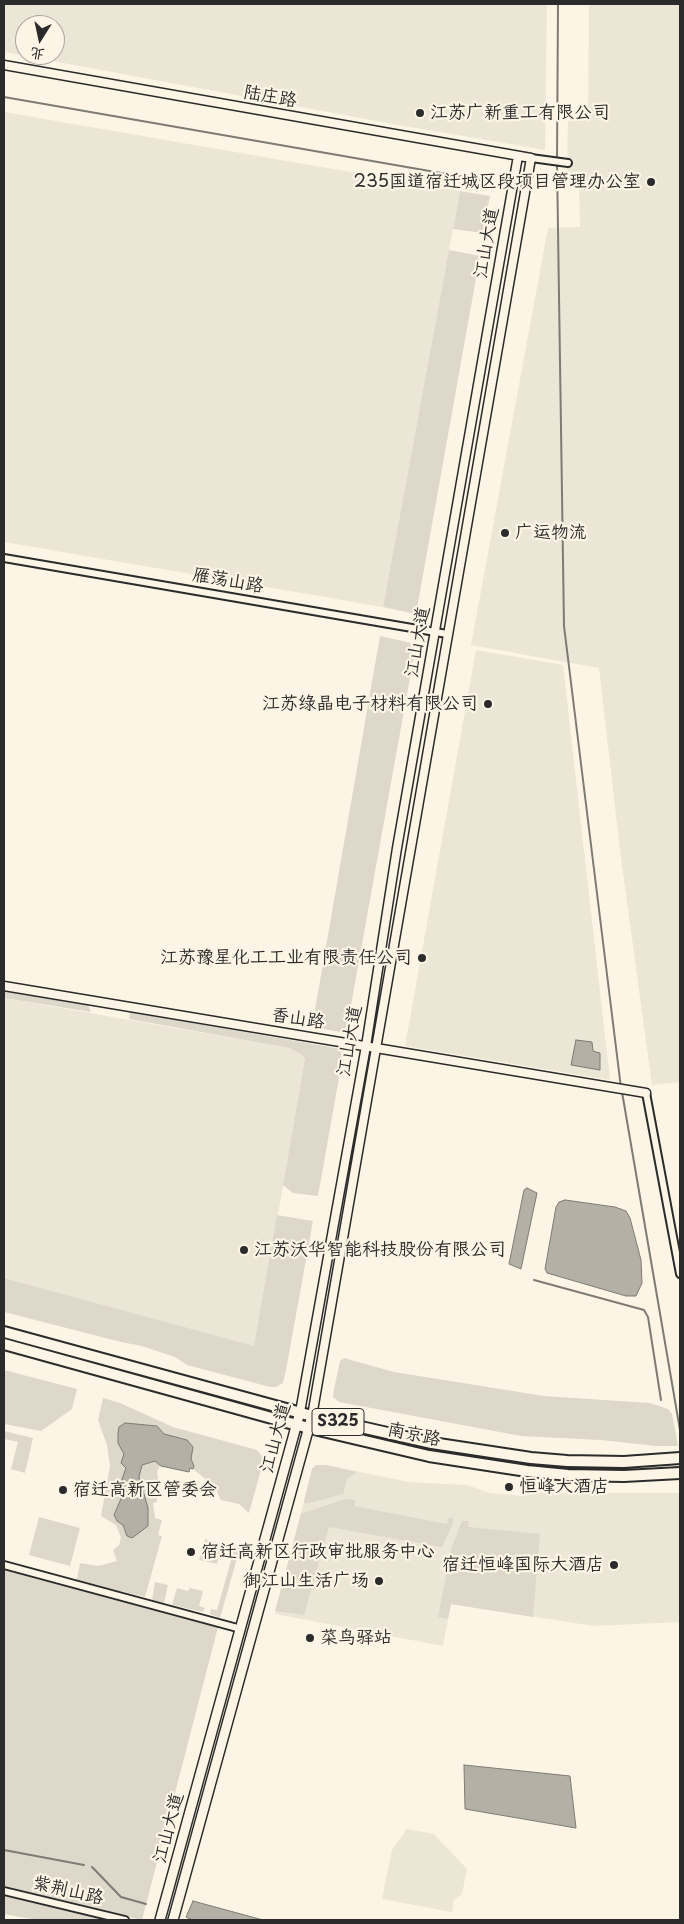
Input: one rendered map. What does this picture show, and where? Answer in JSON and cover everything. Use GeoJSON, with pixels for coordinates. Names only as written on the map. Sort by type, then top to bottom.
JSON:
{"type":"FeatureCollection","features":[{"type":"Feature","properties":{"kind":"main road","name":"南京路"},"geometry":{"type":"LineString","coordinates":[[4,1332],[312,1416],[432,1443],[531,1458],[624,1462],[680,1458]]}},
{"type":"Feature","properties":{"kind":"main road","name":"南京路"},"geometry":{"type":"LineString","coordinates":[[4,1344],[297,1425],[429,1456],[527,1471],[624,1476],[680,1473]]}},
{"type":"Feature","properties":{"kind":"main road","name":"江山大道"},"geometry":{"type":"LineString","coordinates":[[160,1920],[300,1412]]}},
{"type":"Feature","properties":{"kind":"main road","name":"江山大道"},"geometry":{"type":"LineString","coordinates":[[173,1920],[312,1416]]}},
{"type":"Feature","properties":{"kind":"street","name":"陆庄路"},"geometry":{"type":"LineString","coordinates":[[4,65],[530,158]]}},
{"type":"Feature","properties":{"kind":"street","name":"江山大道"},"geometry":{"type":"LineString","coordinates":[[300,1412],[366,1046],[397,848],[437,632],[518,156]]}},
{"type":"Feature","properties":{"kind":"street","name":"江山大道"},"geometry":{"type":"LineString","coordinates":[[312,1416],[530,158]]}},
{"type":"Feature","properties":{"kind":"street"},"geometry":{"type":"LineString","coordinates":[[530,158],[568,163]]}},
{"type":"Feature","properties":{"kind":"street","name":"雁荡山路"},"geometry":{"type":"LineString","coordinates":[[4,558],[446,634]]}},
{"type":"Feature","properties":{"kind":"street","name":"香山路"},"geometry":{"type":"LineString","coordinates":[[4,986],[646,1093]]}},
{"type":"Feature","properties":{"kind":"street"},"geometry":{"type":"LineString","coordinates":[[646,1093],[680,1274]]}},
{"type":"Feature","properties":{"kind":"street"},"geometry":{"type":"LineString","coordinates":[[4,1566],[240,1629]]}},
{"type":"Feature","properties":{"kind":"street","name":"紫荆山路"},"geometry":{"type":"LineString","coordinates":[[4,1891],[125,1920]]}},
{"type":"Feature","properties":{"kind":"shaded area"},"geometry":{"type":"Polygon","coordinates":[[[4,4],[547,4],[545,150],[398,125],[65,63],[65,15],[15,15],[15,54],[4,52],[4,4]]]}},
{"type":"Feature","properties":{"kind":"shaded area"},"geometry":{"type":"Polygon","coordinates":[[[589,4],[680,4],[680,1082],[652,1085],[621,858],[599,668],[471,645],[548,228],[580,227],[579,178],[567,170],[568,121],[588,118],[589,4]]]}},
{"type":"Feature","properties":{"kind":"shaded area"},"geometry":{"type":"Polygon","coordinates":[[[4,112],[460,191],[383,607],[4,542],[4,112]]]}},
{"type":"Feature","properties":{"kind":"shaded area"},"geometry":{"type":"Polygon","coordinates":[[[460,191],[490,196],[483,233],[453,229],[460,191]]]}},
{"type":"Feature","properties":{"kind":"shaded area"},"geometry":{"type":"Polygon","coordinates":[[[449,250],[480,256],[416,614],[383,607],[449,250]]]}},
{"type":"Feature","properties":{"kind":"shaded area"},"geometry":{"type":"Polygon","coordinates":[[[380,636],[416,644],[346,1033],[312,1027],[380,636]]]}},
{"type":"Feature","properties":{"kind":"shaded area"},"geometry":{"type":"Polygon","coordinates":[[[476,650],[563,665],[610,1080],[405,1046],[476,650]]]}},
{"type":"Feature","properties":{"kind":"shaded area"},"geometry":{"type":"Polygon","coordinates":[[[4,990],[88,1005],[91,1012],[4,998],[4,990]]]}},
{"type":"Feature","properties":{"kind":"shaded area","name":"江苏沃华智能科技股份有限公司"},"geometry":{"type":"Polygon","coordinates":[[[4,998],[289,1048],[301,1054],[305,1059],[255,1347],[4,1278],[4,998]]]}},
{"type":"Feature","properties":{"kind":"shaded area"},"geometry":{"type":"Polygon","coordinates":[[[130,1012],[341,1049],[342,1061],[318,1196],[293,1193],[283,1185],[305,1059],[301,1054],[289,1048],[129,1019],[130,1012]]]}},
{"type":"Feature","properties":{"kind":"shaded area"},"geometry":{"type":"Polygon","coordinates":[[[576,1040],[592,1042],[593,1051],[600,1053],[600,1070],[571,1065],[576,1040]]]}},
{"type":"Feature","properties":{"kind":"shaded area"},"geometry":{"type":"Polygon","coordinates":[[[527,1188],[537,1193],[521,1269],[509,1264],[524,1190],[527,1188]]]}},
{"type":"Feature","properties":{"kind":"shaded area"},"geometry":{"type":"Polygon","coordinates":[[[565,1200],[615,1207],[626,1211],[630,1218],[641,1260],[642,1283],[636,1296],[626,1296],[547,1273],[545,1269],[556,1207],[559,1202],[565,1200]]]}},
{"type":"Feature","properties":{"kind":"shaded area"},"geometry":{"type":"Polygon","coordinates":[[[277,1215],[313,1221],[286,1370],[283,1383],[276,1387],[187,1365],[175,1357],[142,1346],[4,1312],[4,1278],[254,1346],[277,1215]]]}},
{"type":"Feature","properties":{"kind":"shaded area"},"geometry":{"type":"Polygon","coordinates":[[[344,1358],[394,1372],[544,1396],[650,1403],[668,1409],[672,1414],[678,1446],[521,1436],[339,1402],[333,1397],[340,1361],[344,1358]]]}},
{"type":"Feature","properties":{"kind":"shaded area"},"geometry":{"type":"Polygon","coordinates":[[[4,1370],[77,1389],[72,1409],[41,1431],[4,1424],[4,1370]]]}},
{"type":"Feature","properties":{"kind":"shaded area"},"geometry":{"type":"Polygon","coordinates":[[[103,1398],[120,1403],[173,1427],[257,1450],[264,1459],[249,1513],[239,1504],[221,1500],[214,1486],[193,1469],[190,1468],[189,1472],[160,1466],[157,1472],[160,1495],[157,1496],[157,1502],[153,1503],[155,1518],[162,1520],[158,1535],[162,1536],[145,1597],[81,1582],[77,1579],[80,1563],[98,1566],[117,1561],[113,1550],[119,1545],[121,1538],[116,1525],[101,1516],[110,1466],[107,1445],[98,1420],[103,1398]]]}},
{"type":"Feature","properties":{"kind":"shaded area"},"geometry":{"type":"Polygon","coordinates":[[[125,1423],[157,1426],[164,1434],[187,1440],[193,1447],[191,1459],[194,1466],[193,1469],[190,1468],[189,1472],[161,1466],[155,1461],[142,1465],[139,1477],[148,1508],[148,1526],[132,1538],[127,1536],[123,1525],[117,1521],[114,1515],[123,1494],[122,1479],[126,1468],[121,1463],[124,1454],[118,1443],[118,1433],[119,1427],[125,1423]]]}},
{"type":"Feature","properties":{"kind":"shaded area"},"geometry":{"type":"Polygon","coordinates":[[[4,1431],[33,1438],[25,1473],[11,1469],[18,1442],[4,1439],[4,1431]]]}},
{"type":"Feature","properties":{"kind":"shaded area"},"geometry":{"type":"Polygon","coordinates":[[[316,1465],[326,1465],[409,1482],[467,1485],[490,1493],[522,1496],[539,1493],[680,1493],[680,1622],[594,1626],[451,1604],[443,1646],[275,1614],[312,1469],[316,1465]]]}},
{"type":"Feature","properties":{"kind":"shaded area"},"geometry":{"type":"Polygon","coordinates":[[[316,1465],[326,1465],[357,1472],[347,1479],[343,1494],[306,1504],[304,1502],[312,1469],[316,1465]]]}},
{"type":"Feature","properties":{"kind":"shaded area"},"geometry":{"type":"Polygon","coordinates":[[[345,1499],[355,1500],[354,1506],[447,1524],[448,1518],[453,1518],[453,1523],[442,1547],[329,1527],[304,1615],[275,1611],[301,1514],[345,1499]]]}},
{"type":"Feature","properties":{"kind":"shaded area"},"geometry":{"type":"Polygon","coordinates":[[[39,1517],[80,1528],[70,1566],[29,1555],[39,1517]]]}},
{"type":"Feature","properties":{"kind":"shaded area"},"geometry":{"type":"Polygon","coordinates":[[[462,1521],[469,1521],[468,1527],[540,1534],[533,1617],[451,1604],[448,1619],[438,1617],[451,1549],[462,1521]]]}},
{"type":"Feature","properties":{"kind":"shaded area"},"geometry":{"type":"Polygon","coordinates":[[[205,1539],[222,1544],[217,1564],[199,1560],[205,1539]]]}},
{"type":"Feature","properties":{"kind":"shaded area"},"geometry":{"type":"Polygon","coordinates":[[[229,1545],[240,1548],[220,1618],[210,1614],[211,1609],[217,1610],[234,1550],[228,1548],[229,1545]]]}},
{"type":"Feature","properties":{"kind":"shaded area"},"geometry":{"type":"Polygon","coordinates":[[[4,1569],[218,1627],[142,1920],[4,1890],[4,1569]]]}},
{"type":"Feature","properties":{"kind":"shaded area"},"geometry":{"type":"Polygon","coordinates":[[[155,1582],[168,1585],[164,1603],[152,1600],[155,1582]]]}},
{"type":"Feature","properties":{"kind":"shaded area"},"geometry":{"type":"Polygon","coordinates":[[[177,1588],[188,1591],[190,1588],[203,1591],[199,1606],[205,1608],[203,1612],[172,1605],[177,1588]]]}},
{"type":"Feature","properties":{"kind":"shaded area"},"geometry":{"type":"Polygon","coordinates":[[[464,1765],[570,1776],[576,1828],[465,1809],[464,1765]]]}},
{"type":"Feature","properties":{"kind":"shaded area"},"geometry":{"type":"Polygon","coordinates":[[[407,1829],[434,1834],[467,1869],[462,1894],[454,1900],[452,1912],[382,1899],[392,1850],[407,1829]]]}},
{"type":"Feature","properties":{"kind":"shaded area"},"geometry":{"type":"Polygon","coordinates":[[[4,1895],[110,1920],[37,1920],[4,1914],[4,1895]]]}},
{"type":"Feature","properties":{"kind":"shaded area"},"geometry":{"type":"Polygon","coordinates":[[[193,1901],[263,1920],[192,1920],[186,1917],[193,1901]]]}},
{"type":"Feature","properties":{"kind":"waterway"},"geometry":{"type":"LineString","coordinates":[[557,159],[558,4]]}},
{"type":"Feature","properties":{"kind":"waterway"},"geometry":{"type":"LineString","coordinates":[[4,97],[487,181]]}},
{"type":"Feature","properties":{"kind":"waterway"},"geometry":{"type":"LineString","coordinates":[[557,163],[564,626],[621,1088]]}},
{"type":"Feature","properties":{"kind":"waterway"},"geometry":{"type":"LineString","coordinates":[[622,1092],[680,1430]]}},
{"type":"Feature","properties":{"kind":"waterway"},"geometry":{"type":"LineString","coordinates":[[534,1280],[644,1310],[648,1317],[661,1400]]}},
{"type":"Feature","properties":{"kind":"waterway"},"geometry":{"type":"LineString","coordinates":[[4,1850],[84,1865]]}},
{"type":"Feature","properties":{"kind":"waterway"},"geometry":{"type":"LineString","coordinates":[[92,1867],[121,1897],[146,1904]]}},
{"type":"Feature","properties":{"kind":"place","name":"江苏广新重工有限公司"},"geometry":{"type":"Point","coordinates":[420,113]}},
{"type":"Feature","properties":{"kind":"place","name":"235国道宿迁城区段项目管理办公室"},"geometry":{"type":"Point","coordinates":[651,182]}},
{"type":"Feature","properties":{"kind":"place","name":"广运物流"},"geometry":{"type":"Point","coordinates":[505,533]}},
{"type":"Feature","properties":{"kind":"place","name":"江苏绿晶电子材料有限公司"},"geometry":{"type":"Point","coordinates":[488,704]}},
{"type":"Feature","properties":{"kind":"place","name":"江苏豫星化工工业有限责任公司"},"geometry":{"type":"Point","coordinates":[422,958]}},
{"type":"Feature","properties":{"kind":"place","name":"江苏沃华智能科技股份有限公司"},"geometry":{"type":"Point","coordinates":[244,1250]}},
{"type":"Feature","properties":{"kind":"place","name":"恒峰大酒店"},"geometry":{"type":"Point","coordinates":[509,1487]}},
{"type":"Feature","properties":{"kind":"place","name":"宿迁高新区管委会"},"geometry":{"type":"Point","coordinates":[63,1490]}},
{"type":"Feature","properties":{"kind":"place","name":"宿迁高新区行政审批服务中心"},"geometry":{"type":"Point","coordinates":[191,1552]}},
{"type":"Feature","properties":{"kind":"place","name":"宿迁恒峰国际大酒店"},"geometry":{"type":"Point","coordinates":[614,1565]}},
{"type":"Feature","properties":{"kind":"place","name":"御江山生活广场"},"geometry":{"type":"Point","coordinates":[379,1581]}},
{"type":"Feature","properties":{"kind":"place","name":"菜鸟驿站"},"geometry":{"type":"Point","coordinates":[310,1638]}}]}
